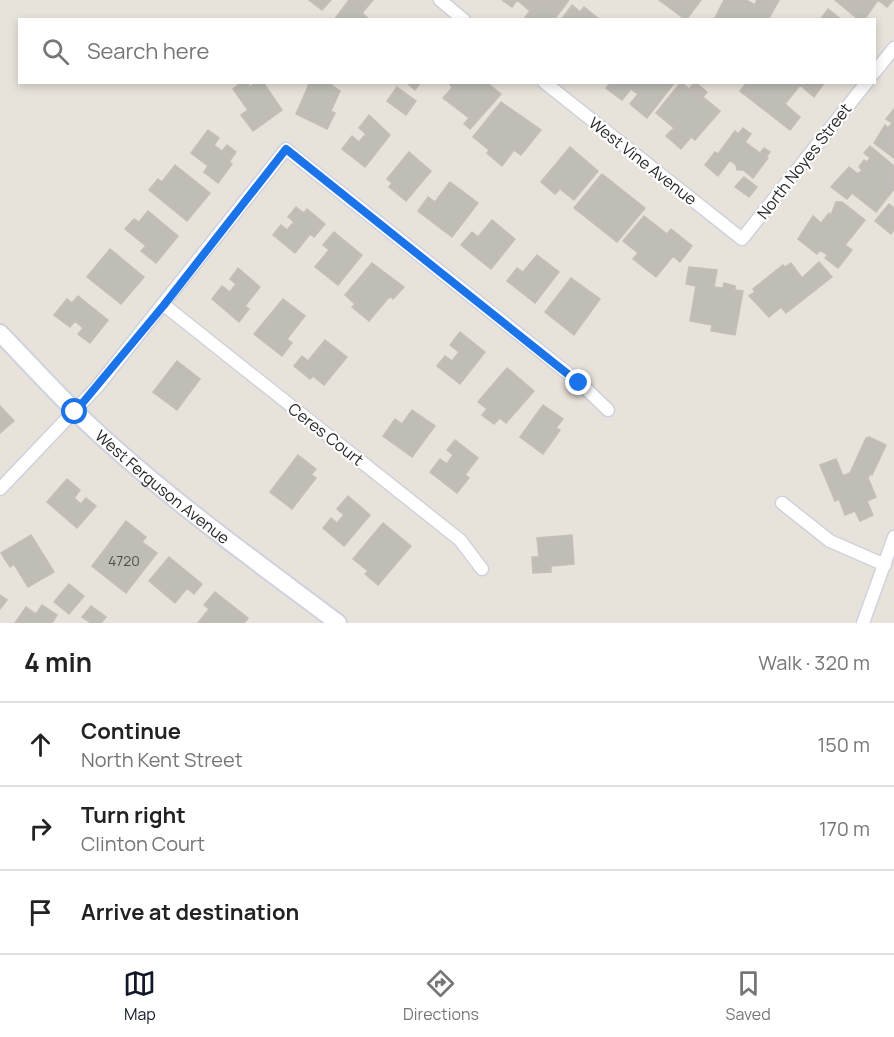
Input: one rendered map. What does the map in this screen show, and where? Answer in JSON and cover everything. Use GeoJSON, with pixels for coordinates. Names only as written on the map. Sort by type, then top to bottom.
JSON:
{"type":"FeatureCollection","features":[{"type":"Feature","properties":{"kind":"street"},"geometry":{"type":"LineString","coordinates":[[440,0],[462,18]]}},
{"type":"Feature","properties":{"kind":"street"},"geometry":{"type":"LineString","coordinates":[[876,70],[894,48]]}},
{"type":"Feature","properties":{"kind":"street","name":"West Vine Avenue"},"geometry":{"type":"LineString","coordinates":[[547,84],[742,239]]}},
{"type":"Feature","properties":{"kind":"street","name":"North Noyes Street"},"geometry":{"type":"LineString","coordinates":[[742,239],[865,84]]}},
{"type":"Feature","properties":{"kind":"street"},"geometry":{"type":"LineString","coordinates":[[0,489],[75,412],[164,305],[286,149],[579,383],[608,410]]}},
{"type":"Feature","properties":{"kind":"street","name":"Ceres Court"},"geometry":{"type":"LineString","coordinates":[[164,305],[460,540],[482,569]]}},
{"type":"Feature","properties":{"kind":"street","name":"West Ferguson Avenue"},"geometry":{"type":"LineString","coordinates":[[0,333],[75,412],[200,518],[338,623]]}},
{"type":"Feature","properties":{"kind":"street"},"geometry":{"type":"LineString","coordinates":[[782,503],[830,541],[885,566]]}},
{"type":"Feature","properties":{"kind":"street"},"geometry":{"type":"LineString","coordinates":[[863,623],[894,537]]}},
{"type":"Feature","properties":{"kind":"building"},"geometry":{"type":"Polygon","coordinates":[[[309,0],[331,0],[322,10],[309,0]]]}},
{"type":"Feature","properties":{"kind":"building"},"geometry":{"type":"Polygon","coordinates":[[[349,0],[373,0],[362,13],[368,18],[336,18],[349,0]]]}},
{"type":"Feature","properties":{"kind":"building"},"geometry":{"type":"Polygon","coordinates":[[[502,0],[517,0],[512,7],[502,0]]]}},
{"type":"Feature","properties":{"kind":"building"},"geometry":{"type":"Polygon","coordinates":[[[517,0],[569,0],[556,18],[525,18],[530,11],[517,0]]]}},
{"type":"Feature","properties":{"kind":"building"},"geometry":{"type":"Polygon","coordinates":[[[659,0],[701,0],[688,18],[683,18],[659,0]]]}},
{"type":"Feature","properties":{"kind":"building"},"geometry":{"type":"Polygon","coordinates":[[[724,0],[746,0],[755,5],[757,0],[779,0],[769,18],[715,18],[724,0]]]}},
{"type":"Feature","properties":{"kind":"building"},"geometry":{"type":"Polygon","coordinates":[[[835,0],[878,0],[865,18],[857,18],[835,0]]]}},
{"type":"Feature","properties":{"kind":"building"},"geometry":{"type":"Polygon","coordinates":[[[878,0],[893,0],[887,7],[878,0]]]}},
{"type":"Feature","properties":{"kind":"building"},"geometry":{"type":"Polygon","coordinates":[[[572,5],[580,12],[584,7],[598,18],[562,18],[572,5]]]}},
{"type":"Feature","properties":{"kind":"building"},"geometry":{"type":"Polygon","coordinates":[[[828,9],[839,18],[821,18],[828,9]]]}},
{"type":"Feature","properties":{"kind":"building"},"geometry":{"type":"Polygon","coordinates":[[[239,84],[248,84],[250,87],[254,84],[264,84],[282,110],[253,131],[241,115],[248,110],[233,89],[239,84]]]}},
{"type":"Feature","properties":{"kind":"building"},"geometry":{"type":"Polygon","coordinates":[[[309,84],[330,84],[340,91],[331,111],[335,113],[327,129],[296,114],[309,84]]]}},
{"type":"Feature","properties":{"kind":"building"},"geometry":{"type":"Polygon","coordinates":[[[408,84],[420,84],[415,90],[408,84]]]}},
{"type":"Feature","properties":{"kind":"building"},"geometry":{"type":"Polygon","coordinates":[[[450,84],[488,84],[501,94],[470,129],[464,124],[469,118],[443,98],[452,88],[450,84]]]}},
{"type":"Feature","properties":{"kind":"building"},"geometry":{"type":"Polygon","coordinates":[[[609,84],[673,84],[647,118],[630,104],[638,94],[631,89],[622,100],[606,88],[609,84]]]}},
{"type":"Feature","properties":{"kind":"building"},"geometry":{"type":"Polygon","coordinates":[[[679,84],[689,89],[693,84],[697,84],[707,92],[703,97],[720,111],[695,140],[691,137],[681,149],[666,136],[674,128],[656,113],[679,84]]]}},
{"type":"Feature","properties":{"kind":"building"},"geometry":{"type":"Polygon","coordinates":[[[745,84],[824,84],[814,97],[800,85],[785,104],[800,117],[790,130],[740,91],[745,84]]]}},
{"type":"Feature","properties":{"kind":"building"},"geometry":{"type":"Polygon","coordinates":[[[397,87],[416,101],[406,115],[387,101],[397,87]]]}},
{"type":"Feature","properties":{"kind":"building"},"geometry":{"type":"Polygon","coordinates":[[[501,102],[541,130],[521,155],[514,150],[502,166],[487,153],[489,150],[473,137],[501,102]]]}},
{"type":"Feature","properties":{"kind":"building"},"geometry":{"type":"Polygon","coordinates":[[[894,109],[894,158],[874,143],[885,125],[888,128],[892,123],[886,119],[894,109]]]}},
{"type":"Feature","properties":{"kind":"building"},"geometry":{"type":"Polygon","coordinates":[[[369,115],[390,135],[365,167],[342,149],[352,136],[359,142],[366,134],[359,128],[369,115]]]}},
{"type":"Feature","properties":{"kind":"building"},"geometry":{"type":"Polygon","coordinates":[[[743,128],[751,134],[745,142],[760,153],[764,148],[770,152],[766,157],[768,158],[753,178],[743,170],[737,170],[736,165],[730,160],[718,176],[705,165],[715,152],[718,154],[735,131],[738,134],[743,128]]]}},
{"type":"Feature","properties":{"kind":"building"},"geometry":{"type":"Polygon","coordinates":[[[208,130],[219,138],[214,145],[222,151],[227,145],[236,152],[229,162],[232,164],[218,183],[204,172],[208,166],[191,153],[208,130]]]}},
{"type":"Feature","properties":{"kind":"building"},"geometry":{"type":"Polygon","coordinates":[[[870,146],[894,166],[894,189],[876,212],[852,193],[847,199],[831,187],[849,167],[858,174],[862,170],[859,167],[864,160],[867,162],[870,158],[864,153],[870,146]]]}},
{"type":"Feature","properties":{"kind":"building"},"geometry":{"type":"Polygon","coordinates":[[[570,147],[598,171],[574,200],[560,189],[555,194],[541,182],[570,147]]]}},
{"type":"Feature","properties":{"kind":"building"},"geometry":{"type":"Polygon","coordinates":[[[409,152],[431,171],[406,201],[389,187],[392,183],[387,179],[409,152]]]}},
{"type":"Feature","properties":{"kind":"building"},"geometry":{"type":"Polygon","coordinates":[[[175,165],[210,193],[187,221],[149,190],[158,179],[162,182],[175,165]]]}},
{"type":"Feature","properties":{"kind":"building"},"geometry":{"type":"Polygon","coordinates":[[[602,174],[645,208],[617,242],[574,208],[602,174]]]}},
{"type":"Feature","properties":{"kind":"building"},"geometry":{"type":"Polygon","coordinates":[[[744,177],[757,187],[749,197],[735,187],[744,177]]]}},
{"type":"Feature","properties":{"kind":"building"},"geometry":{"type":"Polygon","coordinates":[[[450,182],[478,203],[452,237],[418,211],[428,197],[435,202],[450,182]]]}},
{"type":"Feature","properties":{"kind":"building"},"geometry":{"type":"Polygon","coordinates":[[[836,202],[842,202],[865,220],[845,245],[852,250],[838,268],[825,258],[828,255],[820,250],[817,254],[798,239],[813,216],[821,223],[829,213],[831,215],[836,202]]]}},
{"type":"Feature","properties":{"kind":"building"},"geometry":{"type":"Polygon","coordinates":[[[889,204],[894,208],[894,230],[891,234],[875,221],[889,204]]]}},
{"type":"Feature","properties":{"kind":"building"},"geometry":{"type":"Polygon","coordinates":[[[296,207],[304,213],[307,209],[325,224],[314,237],[310,234],[295,253],[273,235],[281,225],[287,230],[294,222],[288,217],[296,207]]]}},
{"type":"Feature","properties":{"kind":"building"},"geometry":{"type":"Polygon","coordinates":[[[148,211],[178,236],[156,263],[141,251],[146,246],[125,229],[134,219],[139,222],[148,211]]]}},
{"type":"Feature","properties":{"kind":"building"},"geometry":{"type":"Polygon","coordinates":[[[644,216],[667,234],[671,229],[692,246],[680,262],[673,256],[656,277],[633,259],[638,253],[623,241],[644,216]]]}},
{"type":"Feature","properties":{"kind":"building"},"geometry":{"type":"Polygon","coordinates":[[[492,220],[515,239],[491,269],[461,245],[472,232],[478,237],[492,220]]]}},
{"type":"Feature","properties":{"kind":"building"},"geometry":{"type":"Polygon","coordinates":[[[334,232],[362,255],[338,285],[315,267],[329,250],[323,245],[334,232]]]}},
{"type":"Feature","properties":{"kind":"building"},"geometry":{"type":"Polygon","coordinates":[[[110,249],[144,277],[121,304],[87,277],[110,249]]]}},
{"type":"Feature","properties":{"kind":"building"},"geometry":{"type":"Polygon","coordinates":[[[537,255],[559,272],[535,303],[507,281],[517,268],[523,272],[537,255]]]}},
{"type":"Feature","properties":{"kind":"building"},"geometry":{"type":"Polygon","coordinates":[[[819,262],[832,277],[786,313],[781,307],[769,317],[749,296],[755,292],[753,289],[783,265],[785,267],[791,263],[802,278],[819,262]]]}},
{"type":"Feature","properties":{"kind":"building"},"geometry":{"type":"Polygon","coordinates":[[[372,263],[404,287],[393,299],[390,296],[369,321],[352,307],[355,304],[345,295],[372,263]]]}},
{"type":"Feature","properties":{"kind":"building"},"geometry":{"type":"Polygon","coordinates":[[[689,267],[717,270],[714,287],[723,288],[724,283],[735,286],[735,290],[743,291],[735,335],[711,331],[712,325],[690,321],[696,286],[686,284],[689,267]]]}},
{"type":"Feature","properties":{"kind":"building"},"geometry":{"type":"Polygon","coordinates":[[[238,268],[260,287],[245,306],[249,309],[239,322],[212,299],[222,286],[230,292],[236,284],[230,279],[238,268]]]}},
{"type":"Feature","properties":{"kind":"building"},"geometry":{"type":"Polygon","coordinates":[[[571,278],[600,299],[574,335],[545,312],[571,278]]]}},
{"type":"Feature","properties":{"kind":"building"},"geometry":{"type":"Polygon","coordinates":[[[78,296],[108,320],[90,343],[78,334],[83,328],[75,321],[70,327],[54,315],[67,299],[72,303],[78,296]]]}},
{"type":"Feature","properties":{"kind":"building"},"geometry":{"type":"Polygon","coordinates":[[[283,299],[305,316],[287,339],[292,343],[282,356],[254,334],[283,299]]]}},
{"type":"Feature","properties":{"kind":"building"},"geometry":{"type":"Polygon","coordinates":[[[460,332],[485,352],[460,384],[437,366],[445,356],[452,361],[459,352],[450,345],[460,332]]]}},
{"type":"Feature","properties":{"kind":"building"},"geometry":{"type":"Polygon","coordinates":[[[325,340],[347,357],[324,385],[313,376],[310,379],[294,366],[302,356],[308,361],[325,340]]]}},
{"type":"Feature","properties":{"kind":"building"},"geometry":{"type":"Polygon","coordinates":[[[177,361],[200,379],[177,410],[153,392],[177,361]]]}},
{"type":"Feature","properties":{"kind":"building"},"geometry":{"type":"Polygon","coordinates":[[[507,368],[534,391],[506,423],[500,418],[494,424],[482,415],[487,409],[478,402],[507,368]]]}},
{"type":"Feature","properties":{"kind":"building"},"geometry":{"type":"Polygon","coordinates":[[[543,405],[563,419],[556,428],[560,430],[543,454],[520,437],[543,405]]]}},
{"type":"Feature","properties":{"kind":"building"},"geometry":{"type":"Polygon","coordinates":[[[0,406],[14,421],[0,433],[0,406]]]}},
{"type":"Feature","properties":{"kind":"building"},"geometry":{"type":"Polygon","coordinates":[[[412,410],[435,426],[412,457],[383,436],[395,419],[402,424],[412,410]]]}},
{"type":"Feature","properties":{"kind":"building"},"geometry":{"type":"Polygon","coordinates":[[[869,437],[886,445],[872,475],[870,474],[868,478],[876,497],[867,501],[873,515],[860,521],[855,511],[845,515],[839,499],[835,501],[820,465],[836,459],[843,476],[850,473],[866,438],[869,437]]]}},
{"type":"Feature","properties":{"kind":"building"},"geometry":{"type":"Polygon","coordinates":[[[455,440],[478,458],[465,475],[469,478],[457,493],[430,472],[440,459],[447,464],[453,455],[447,450],[455,440]]]}},
{"type":"Feature","properties":{"kind":"building"},"geometry":{"type":"Polygon","coordinates":[[[298,455],[316,469],[311,475],[316,478],[292,509],[270,492],[298,455]]]}},
{"type":"Feature","properties":{"kind":"building"},"geometry":{"type":"Polygon","coordinates":[[[67,479],[80,490],[74,498],[81,504],[86,498],[96,506],[77,528],[47,502],[67,479]]]}},
{"type":"Feature","properties":{"kind":"building"},"geometry":{"type":"Polygon","coordinates":[[[348,496],[370,515],[344,546],[323,528],[331,518],[337,523],[344,515],[337,509],[348,496]]]}},
{"type":"Feature","properties":{"kind":"building"},"geometry":{"type":"Polygon","coordinates":[[[126,521],[146,537],[142,542],[157,553],[126,593],[92,566],[126,521]]]}},
{"type":"Feature","properties":{"kind":"building"},"geometry":{"type":"Polygon","coordinates":[[[383,523],[411,546],[378,585],[365,574],[368,571],[353,559],[383,523]]]}},
{"type":"Feature","properties":{"kind":"building"},"geometry":{"type":"Polygon","coordinates":[[[31,535],[54,572],[28,587],[14,564],[10,567],[1,553],[31,535]]]}},
{"type":"Feature","properties":{"kind":"building"},"geometry":{"type":"Polygon","coordinates":[[[572,535],[574,564],[551,566],[551,572],[533,573],[532,557],[539,557],[537,538],[572,535]]]}},
{"type":"Feature","properties":{"kind":"building"},"geometry":{"type":"Polygon","coordinates":[[[169,557],[202,584],[194,594],[187,588],[175,603],[149,581],[169,557]]]}},
{"type":"Feature","properties":{"kind":"building"},"geometry":{"type":"Polygon","coordinates":[[[69,584],[84,596],[69,614],[54,602],[69,584]]]}},
{"type":"Feature","properties":{"kind":"building"},"geometry":{"type":"Polygon","coordinates":[[[215,592],[248,618],[244,623],[198,623],[209,609],[204,605],[215,592]]]}},
{"type":"Feature","properties":{"kind":"building"},"geometry":{"type":"Polygon","coordinates":[[[0,595],[7,600],[0,609],[0,595]]]}},
{"type":"Feature","properties":{"kind":"building"},"geometry":{"type":"Polygon","coordinates":[[[42,605],[57,615],[52,623],[15,623],[26,607],[36,614],[42,605]]]}},
{"type":"Feature","properties":{"kind":"building"},"geometry":{"type":"Polygon","coordinates":[[[91,606],[106,617],[101,623],[91,623],[82,617],[91,606]]]}},
{"type":"Feature","properties":{"kind":"route"},"geometry":{"type":"LineString","coordinates":[[75,412],[164,305],[286,149],[579,383]]}}]}
